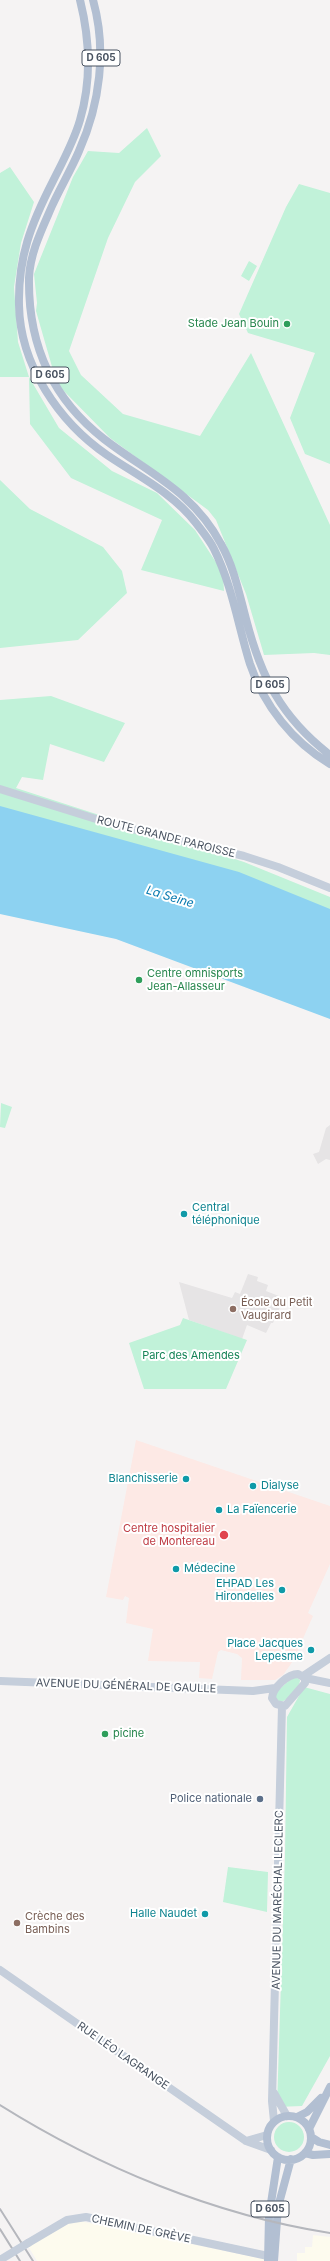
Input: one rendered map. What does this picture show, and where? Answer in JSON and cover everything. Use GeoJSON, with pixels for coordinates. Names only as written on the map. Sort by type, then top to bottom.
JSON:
{"type":"FeatureCollection","features":[{"type":"Feature","properties":{"kind":"main road","name":"D 605"},"geometry":{"type":"LineString","coordinates":[[80,0],[86,24],[89,64],[87,91],[80,122],[25,245],[19,275],[19,309],[23,339],[35,371],[48,396],[68,421],[104,453],[173,498],[193,519],[213,546],[229,585],[251,666],[262,690],[278,717],[294,736],[313,754],[330,764]]}},
{"type":"Feature","properties":{"kind":"main road","name":"D 605"},"geometry":{"type":"LineString","coordinates":[[93,0],[99,26],[101,58],[98,90],[90,123],[82,144],[36,246],[29,274],[30,307],[34,335],[45,366],[58,390],[76,413],[103,439],[181,492],[200,512],[217,537],[235,575],[262,671],[278,701],[297,724],[330,755]]}},
{"type":"Feature","properties":{"kind":"main road","name":"ROUTE GRANDE PAROISSE"},"geometry":{"type":"LineString","coordinates":[[0,789],[112,824],[244,856],[278,867],[330,888]]}},
{"type":"Feature","properties":{"kind":"main road"},"geometry":{"type":"LineString","coordinates":[[304,1677],[330,1658]]}},
{"type":"Feature","properties":{"kind":"main road"},"geometry":{"type":"LineString","coordinates":[[304,1677],[304,1683],[289,1702],[282,1706],[276,1704],[272,1698],[275,1688],[291,1675],[298,1674],[304,1677],[330,1683]]}},
{"type":"Feature","properties":{"kind":"main road","name":"AVENUE DU GÉNÉRAL DE GAULLE"},"geometry":{"type":"LineString","coordinates":[[0,1681],[253,1691],[275,1688]]}},
{"type":"Feature","properties":{"kind":"main road","name":"AVENUE DU GÉNÉRAL DE GAULLE"},"geometry":{"type":"LineString","coordinates":[[253,1691],[272,1698]]}},
{"type":"Feature","properties":{"kind":"main road","name":"AVENUE DU MARÉCHAL LECLERC"},"geometry":{"type":"LineString","coordinates":[[274,2121],[272,2111],[274,2093],[282,1706]]}},
{"type":"Feature","properties":{"kind":"main road","name":"RUE LÉO LAGRANGE"},"geometry":{"type":"LineString","coordinates":[[0,1970],[246,2141],[271,2150]]}},
{"type":"Feature","properties":{"kind":"main road"},"geometry":{"type":"LineString","coordinates":[[328,2090],[307,2112],[297,2117],[287,2116],[274,2121],[267,2135],[271,2150],[278,2157],[291,2159],[305,2153],[313,2155],[330,2154]]}},
{"type":"Feature","properties":{"kind":"main road"},"geometry":{"type":"LineString","coordinates":[[309,2128],[328,2090]]}},
{"type":"Feature","properties":{"kind":"main road"},"geometry":{"type":"LineString","coordinates":[[274,2093],[287,2116]]}},
{"type":"Feature","properties":{"kind":"main road"},"geometry":{"type":"LineString","coordinates":[[297,2117],[309,2128],[311,2137],[305,2153]]}},
{"type":"Feature","properties":{"kind":"main road"},"geometry":{"type":"LineString","coordinates":[[246,2141],[267,2135]]}},
{"type":"Feature","properties":{"kind":"main road"},"geometry":{"type":"LineString","coordinates":[[311,2137],[319,2142],[330,2145]]}},
{"type":"Feature","properties":{"kind":"main road","name":"D 605"},"geometry":{"type":"LineString","coordinates":[[270,2259],[269,2216],[278,2157]]}},
{"type":"Feature","properties":{"kind":"main road","name":"D 605"},"geometry":{"type":"LineString","coordinates":[[270,2259],[278,2207],[291,2159]]}},
{"type":"Feature","properties":{"kind":"main road","name":"CHEMIN DE GRÈVE"},"geometry":{"type":"LineString","coordinates":[[0,2260],[67,2220],[86,2217],[270,2259]]}},
{"type":"Feature","properties":{"kind":"shaded area"},"geometry":{"type":"Polygon","coordinates":[[[330,1125],[330,1160],[326,1159],[318,1164],[313,1154],[319,1152],[326,1128],[330,1125]]]}},
{"type":"Feature","properties":{"kind":"shaded area","name":"École du Petit Vaugirard"},"geometry":{"type":"Polygon","coordinates":[[[248,1274],[258,1277],[257,1281],[268,1285],[266,1291],[284,1298],[273,1323],[271,1323],[266,1333],[247,1325],[242,1339],[189,1320],[179,1282],[232,1298],[235,1292],[240,1294],[248,1274]]]}},
{"type":"Feature","properties":{"kind":"shaded area","name":"Centre hospitalier de Montereau"},"geometry":{"type":"Polygon","coordinates":[[[136,1440],[330,1506],[330,1564],[308,1613],[313,1616],[293,1661],[283,1675],[275,1680],[241,1680],[242,1658],[237,1654],[221,1650],[218,1652],[212,1679],[199,1678],[200,1662],[148,1661],[153,1629],[126,1623],[129,1598],[125,1596],[123,1600],[106,1597],[136,1440]]]}},
{"type":"Feature","properties":{"kind":"shaded area"},"geometry":{"type":"Polygon","coordinates":[[[75,2220],[264,2259],[265,2261],[37,2261],[28,2246],[75,2220]]]}},
{"type":"Feature","properties":{"kind":"shaded area"},"geometry":{"type":"Polygon","coordinates":[[[313,2235],[330,2237],[330,2261],[297,2261],[297,2253],[305,2253],[305,2247],[312,2247],[313,2235]]]}},
{"type":"Feature","properties":{"kind":"green space"},"geometry":{"type":"Polygon","coordinates":[[[147,128],[161,156],[135,182],[108,238],[69,351],[81,375],[123,414],[200,436],[251,353],[330,525],[330,655],[314,653],[264,655],[246,594],[216,520],[208,510],[110,438],[57,384],[36,311],[37,303],[34,274],[73,177],[88,151],[119,153],[147,128]]]}},
{"type":"Feature","properties":{"kind":"green space"},"geometry":{"type":"Polygon","coordinates":[[[10,167],[34,202],[21,243],[14,287],[18,342],[29,377],[0,377],[0,173],[10,167]]]}},
{"type":"Feature","properties":{"kind":"green space","name":"Stade Jean Bouin"},"geometry":{"type":"Polygon","coordinates":[[[299,184],[330,193],[330,464],[305,454],[290,418],[315,353],[248,333],[239,314],[286,207],[299,184]]]}},
{"type":"Feature","properties":{"kind":"green space"},"geometry":{"type":"Polygon","coordinates":[[[249,261],[257,266],[249,281],[241,276],[249,261]]]}},
{"type":"Feature","properties":{"kind":"green space"},"geometry":{"type":"Polygon","coordinates":[[[29,377],[59,428],[112,471],[157,493],[195,530],[223,573],[224,591],[141,570],[162,520],[71,478],[30,424],[29,377]]]}},
{"type":"Feature","properties":{"kind":"green space"},"geometry":{"type":"Polygon","coordinates":[[[0,480],[30,509],[103,547],[122,571],[127,593],[78,640],[0,648],[0,480]]]}},
{"type":"Feature","properties":{"kind":"green space"},"geometry":{"type":"Polygon","coordinates":[[[51,696],[125,723],[104,762],[50,744],[43,780],[22,777],[16,788],[244,862],[330,897],[330,913],[0,809],[0,700],[51,696]]]}},
{"type":"Feature","properties":{"kind":"green space"},"geometry":{"type":"Polygon","coordinates":[[[1,1103],[12,1107],[5,1128],[0,1127],[1,1103]]]}},
{"type":"Feature","properties":{"kind":"green space","name":"Parc des Amendes"},"geometry":{"type":"Polygon","coordinates":[[[183,1318],[247,1340],[226,1389],[144,1389],[129,1343],[180,1325],[183,1318]]]}},
{"type":"Feature","properties":{"kind":"green space"},"geometry":{"type":"Polygon","coordinates":[[[296,1677],[300,1680],[298,1687],[286,1700],[279,1702],[276,1698],[276,1692],[291,1679],[296,1677]]]}},
{"type":"Feature","properties":{"kind":"green space"},"geometry":{"type":"Polygon","coordinates":[[[304,1687],[330,1694],[330,2056],[302,2106],[277,2107],[285,1855],[287,1717],[304,1687]]]}},
{"type":"Feature","properties":{"kind":"green space"},"geometry":{"type":"Polygon","coordinates":[[[228,1867],[268,1872],[267,1912],[223,1902],[228,1867]]]}},
{"type":"Feature","properties":{"kind":"green space"},"geometry":{"type":"Polygon","coordinates":[[[289,2122],[300,2126],[304,2137],[300,2148],[289,2152],[278,2148],[274,2137],[278,2126],[289,2122]]]}},
{"type":"Feature","properties":{"kind":"water","name":"La Seine"},"geometry":{"type":"Polygon","coordinates":[[[0,806],[239,872],[330,909],[330,1019],[116,939],[0,914],[0,806]]]}},
{"type":"Feature","properties":{"kind":"railway"},"geometry":{"type":"LineString","coordinates":[[0,2105],[77,2149],[159,2186],[243,2214],[287,2225],[330,2233]]}},
{"type":"Feature","properties":{"kind":"railway"},"geometry":{"type":"LineString","coordinates":[[0,2209],[33,2261]]}},
{"type":"Feature","properties":{"kind":"railway"},"geometry":{"type":"LineString","coordinates":[[0,2229],[20,2261]]}},
{"type":"Feature","properties":{"kind":"place","name":"Stade Jean Bouin"},"geometry":{"type":"Point","coordinates":[287,324]}},
{"type":"Feature","properties":{"kind":"place","name":"Centre omnisports Jean-Allasseur"},"geometry":{"type":"Point","coordinates":[139,980]}},
{"type":"Feature","properties":{"kind":"place","name":"Central téléphonique"},"geometry":{"type":"Point","coordinates":[184,1214]}},
{"type":"Feature","properties":{"kind":"place","name":"École du Petit Vaugirard"},"geometry":{"type":"Point","coordinates":[233,1309]}},
{"type":"Feature","properties":{"kind":"place","name":"Blanchisserie"},"geometry":{"type":"Point","coordinates":[186,1479]}},
{"type":"Feature","properties":{"kind":"place","name":"Dialyse"},"geometry":{"type":"Point","coordinates":[253,1486]}},
{"type":"Feature","properties":{"kind":"place","name":"La Faïencerie"},"geometry":{"type":"Point","coordinates":[219,1510]}},
{"type":"Feature","properties":{"kind":"place","name":"Centre hospitalier de Montereau"},"geometry":{"type":"Point","coordinates":[224,1535]}},
{"type":"Feature","properties":{"kind":"place","name":"Médecine"},"geometry":{"type":"Point","coordinates":[176,1569]}},
{"type":"Feature","properties":{"kind":"place","name":"EHPAD Les Hirondelles"},"geometry":{"type":"Point","coordinates":[282,1590]}},
{"type":"Feature","properties":{"kind":"place","name":"Place Jacques Lepesme"},"geometry":{"type":"Point","coordinates":[311,1650]}},
{"type":"Feature","properties":{"kind":"place","name":"picine"},"geometry":{"type":"Point","coordinates":[105,1734]}},
{"type":"Feature","properties":{"kind":"place","name":"Police nationale"},"geometry":{"type":"Point","coordinates":[260,1799]}},
{"type":"Feature","properties":{"kind":"place","name":"Halle Naudet"},"geometry":{"type":"Point","coordinates":[205,1914]}},
{"type":"Feature","properties":{"kind":"place","name":"Crèche des Bambins"},"geometry":{"type":"Point","coordinates":[17,1923]}}]}
